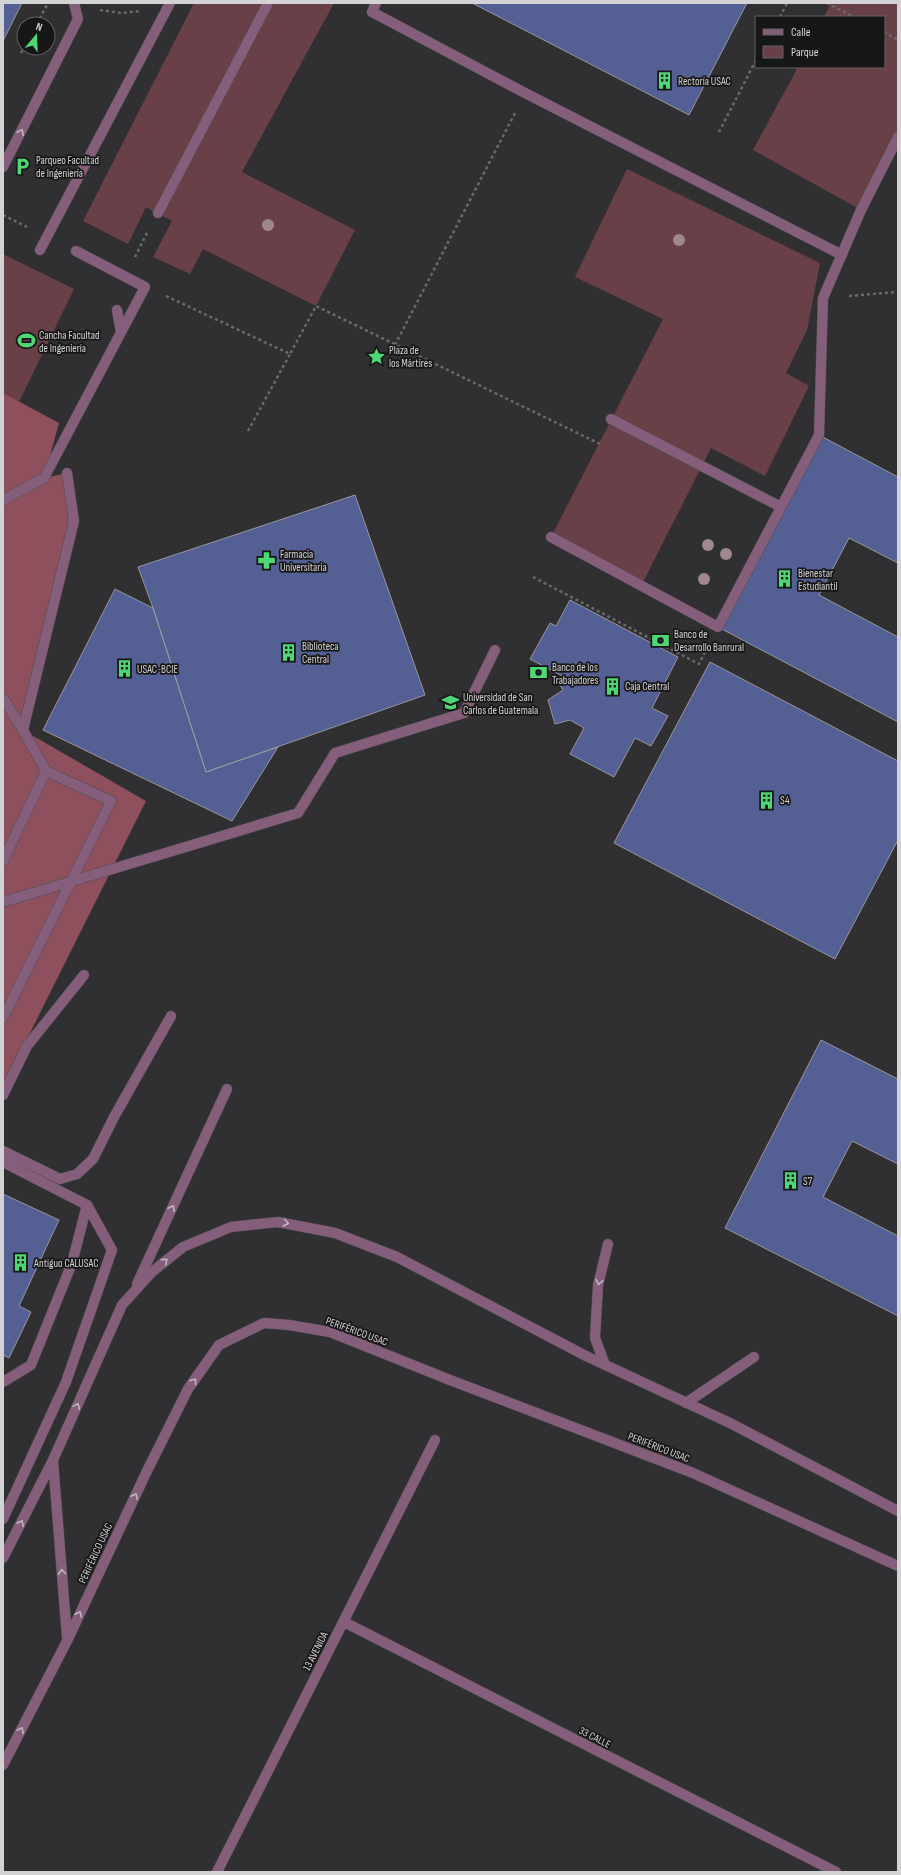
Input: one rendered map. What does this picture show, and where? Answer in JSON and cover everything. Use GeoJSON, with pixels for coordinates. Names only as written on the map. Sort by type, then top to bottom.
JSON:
{"type":"FeatureCollection","features":[{"type":"Feature","properties":{"kind":"street"},"geometry":{"type":"LineString","coordinates":[[158,213],[268,3]]}},
{"type":"Feature","properties":{"kind":"street"},"geometry":{"type":"LineString","coordinates":[[376,3],[372,12],[525,93],[842,255]]}},
{"type":"Feature","properties":{"kind":"street"},"geometry":{"type":"LineString","coordinates":[[3,167],[78,19],[75,5]]}},
{"type":"Feature","properties":{"kind":"street"},"geometry":{"type":"LineString","coordinates":[[40,250],[169,5]]}},
{"type":"Feature","properties":{"kind":"street"},"geometry":{"type":"LineString","coordinates":[[551,537],[718,626],[819,435],[823,298],[861,210],[898,137]]}},
{"type":"Feature","properties":{"kind":"street"},"geometry":{"type":"LineString","coordinates":[[3,500],[44,478],[145,286],[76,251]]}},
{"type":"Feature","properties":{"kind":"street"},"geometry":{"type":"LineString","coordinates":[[117,310],[121,332]]}},
{"type":"Feature","properties":{"kind":"street"},"geometry":{"type":"LineString","coordinates":[[612,418],[781,507]]}},
{"type":"Feature","properties":{"kind":"street"},"geometry":{"type":"LineString","coordinates":[[23,730],[74,521],[67,473]]}},
{"type":"Feature","properties":{"kind":"street"},"geometry":{"type":"LineString","coordinates":[[3,902],[298,813],[335,753],[464,713],[495,650]]}},
{"type":"Feature","properties":{"kind":"street"},"geometry":{"type":"LineString","coordinates":[[3,698],[46,771],[111,801],[3,1018]]}},
{"type":"Feature","properties":{"kind":"street"},"geometry":{"type":"LineString","coordinates":[[3,861],[46,771]]}},
{"type":"Feature","properties":{"kind":"street"},"geometry":{"type":"LineString","coordinates":[[3,1095],[27,1046],[84,975]]}},
{"type":"Feature","properties":{"kind":"street"},"geometry":{"type":"LineString","coordinates":[[3,1151],[60,1178],[77,1174],[93,1159],[171,1016]]}},
{"type":"Feature","properties":{"kind":"street"},"geometry":{"type":"LineString","coordinates":[[132,1294],[227,1089]]}},
{"type":"Feature","properties":{"kind":"street"},"geometry":{"type":"LineString","coordinates":[[3,1162],[87,1205],[112,1250],[66,1382],[3,1519]]}},
{"type":"Feature","properties":{"kind":"street"},"geometry":{"type":"LineString","coordinates":[[3,1382],[31,1365],[72,1263],[87,1205]]}},
{"type":"Feature","properties":{"kind":"street"},"geometry":{"type":"LineString","coordinates":[[3,1556],[53,1460],[122,1305],[152,1272],[183,1247],[231,1227],[278,1222],[335,1233],[397,1257],[605,1365],[730,1423],[898,1511]]}},
{"type":"Feature","properties":{"kind":"street"},"geometry":{"type":"LineString","coordinates":[[605,1365],[595,1338],[598,1285],[608,1244]]}},
{"type":"Feature","properties":{"kind":"street","name":"PERIFÉRICO USAC"},"geometry":{"type":"LineString","coordinates":[[3,1764],[68,1638],[188,1389],[218,1345],[264,1323],[289,1324],[330,1332],[450,1380],[693,1473],[898,1566]]}},
{"type":"Feature","properties":{"kind":"street"},"geometry":{"type":"LineString","coordinates":[[686,1403],[754,1357]]}},
{"type":"Feature","properties":{"kind":"street","name":"13 AVENIDA"},"geometry":{"type":"LineString","coordinates":[[217,1872],[435,1440]]}},
{"type":"Feature","properties":{"kind":"street"},"geometry":{"type":"LineString","coordinates":[[53,1460],[68,1638]]}},
{"type":"Feature","properties":{"kind":"street","name":"33 CALLE"},"geometry":{"type":"LineString","coordinates":[[344,1622],[836,1872]]}},
{"type":"Feature","properties":{"kind":"path"},"geometry":{"type":"LineString","coordinates":[[41,16],[48,3]]}},
{"type":"Feature","properties":{"kind":"path"},"geometry":{"type":"LineString","coordinates":[[781,16],[788,3]]}},
{"type":"Feature","properties":{"kind":"path"},"geometry":{"type":"LineString","coordinates":[[827,3],[852,16]]}},
{"type":"Feature","properties":{"kind":"path"},"geometry":{"type":"LineString","coordinates":[[75,5],[121,14],[169,5]]}},
{"type":"Feature","properties":{"kind":"path"},"geometry":{"type":"LineString","coordinates":[[885,33],[898,40]]}},
{"type":"Feature","properties":{"kind":"path"},"geometry":{"type":"LineString","coordinates":[[719,132],[755,62]]}},
{"type":"Feature","properties":{"kind":"path"},"geometry":{"type":"LineString","coordinates":[[396,345],[525,93]]}},
{"type":"Feature","properties":{"kind":"path"},"geometry":{"type":"LineString","coordinates":[[145,286],[290,354]]}},
{"type":"Feature","properties":{"kind":"path"},"geometry":{"type":"LineString","coordinates":[[823,298],[898,292]]}},
{"type":"Feature","properties":{"kind":"path"},"geometry":{"type":"LineString","coordinates":[[248,431],[316,306],[600,444]]}},
{"type":"Feature","properties":{"kind":"path"},"geometry":{"type":"LineString","coordinates":[[533,577],[699,664],[718,626]]}},
{"type":"Feature","properties":{"kind":"green space"},"geometry":{"type":"Polygon","coordinates":[[[194,3],[334,3],[242,172],[355,230],[316,306],[203,249],[190,274],[153,257],[172,221],[146,207],[128,244],[83,221],[194,3]]]}},
{"type":"Feature","properties":{"kind":"green space"},"geometry":{"type":"Polygon","coordinates":[[[831,3],[898,3],[898,137],[861,210],[753,150],[797,68],[885,68],[885,16],[824,16],[831,3]]]}},
{"type":"Feature","properties":{"kind":"green space"},"geometry":{"type":"Polygon","coordinates":[[[627,169],[820,263],[807,330],[786,373],[809,386],[765,476],[711,448],[641,586],[551,537],[663,319],[575,277],[627,169]]]}},
{"type":"Feature","properties":{"kind":"green space","name":"Cancha Facultad de Ingeniería"},"geometry":{"type":"Polygon","coordinates":[[[3,254],[74,289],[19,402],[3,393],[3,254]]]}},
{"type":"Feature","properties":{"kind":"shaded area"},"geometry":{"type":"Polygon","coordinates":[[[3,393],[59,423],[44,478],[67,473],[74,521],[23,730],[146,801],[3,1087],[3,393]]]}},
{"type":"Feature","properties":{"kind":"building"},"geometry":{"type":"Polygon","coordinates":[[[3,3],[22,3],[3,41],[3,3]]]}},
{"type":"Feature","properties":{"kind":"building","name":"Rectoría USAC"},"geometry":{"type":"Polygon","coordinates":[[[472,3],[747,3],[689,115],[472,3]]]}},
{"type":"Feature","properties":{"kind":"building","name":"Bienestar Estudiantil"},"geometry":{"type":"Polygon","coordinates":[[[819,435],[898,477],[898,563],[849,538],[819,595],[898,637],[898,722],[718,627],[819,435]]]}},
{"type":"Feature","properties":{"kind":"building","name":"Biblioteca Central"},"geometry":{"type":"Polygon","coordinates":[[[355,495],[425,695],[206,772],[153,608],[138,567],[355,495]]]}},
{"type":"Feature","properties":{"kind":"building","name":"USAC-BCIE"},"geometry":{"type":"Polygon","coordinates":[[[115,589],[153,608],[206,772],[278,747],[232,821],[43,730],[115,589]]]}},
{"type":"Feature","properties":{"kind":"building","name":"Caja Central"},"geometry":{"type":"Polygon","coordinates":[[[570,600],[678,657],[652,708],[668,716],[651,746],[635,738],[614,777],[570,754],[584,728],[570,720],[555,724],[548,700],[563,690],[558,682],[566,678],[530,659],[550,623],[556,626],[570,600]]]}},
{"type":"Feature","properties":{"kind":"building","name":"S4"},"geometry":{"type":"Polygon","coordinates":[[[710,662],[898,761],[898,840],[835,959],[614,843],[710,662]]]}},
{"type":"Feature","properties":{"kind":"building","name":"S7"},"geometry":{"type":"Polygon","coordinates":[[[821,1040],[898,1079],[898,1164],[852,1141],[823,1197],[898,1236],[898,1316],[725,1228],[821,1040]]]}},
{"type":"Feature","properties":{"kind":"building","name":"Antiguo CALUSAC"},"geometry":{"type":"Polygon","coordinates":[[[3,1194],[59,1220],[19,1306],[31,1312],[9,1358],[3,1355],[3,1194]]]}},
{"type":"Feature","properties":{"kind":"place","name":"Rectoría USAC"},"geometry":{"type":"Point","coordinates":[665,81]}},
{"type":"Feature","properties":{"kind":"place","name":"Parqueo Facultad de Ingeniería"},"geometry":{"type":"Point","coordinates":[23,166]}},
{"type":"Feature","properties":{"kind":"place","name":"Cancha Facultad de Ingeniería"},"geometry":{"type":"Point","coordinates":[26,341]}},
{"type":"Feature","properties":{"kind":"place","name":"Plaza de los Mártires"},"geometry":{"type":"Point","coordinates":[376,356]}},
{"type":"Feature","properties":{"kind":"place","name":"Farmacia Universitaria"},"geometry":{"type":"Point","coordinates":[267,560]}},
{"type":"Feature","properties":{"kind":"place","name":"Bienestar Estudiantil"},"geometry":{"type":"Point","coordinates":[785,579]}},
{"type":"Feature","properties":{"kind":"place","name":"Banco de Desarrollo Banrural"},"geometry":{"type":"Point","coordinates":[661,640]}},
{"type":"Feature","properties":{"kind":"place","name":"Biblioteca Central"},"geometry":{"type":"Point","coordinates":[289,652]}},
{"type":"Feature","properties":{"kind":"place","name":"USAC-BCIE"},"geometry":{"type":"Point","coordinates":[124,669]}},
{"type":"Feature","properties":{"kind":"place","name":"Banco de los Trabajadores"},"geometry":{"type":"Point","coordinates":[539,673]}},
{"type":"Feature","properties":{"kind":"place","name":"Caja Central"},"geometry":{"type":"Point","coordinates":[612,686]}},
{"type":"Feature","properties":{"kind":"place","name":"Universidad de San Carlos de Guatemala"},"geometry":{"type":"Point","coordinates":[450,703]}},
{"type":"Feature","properties":{"kind":"place","name":"S4"},"geometry":{"type":"Point","coordinates":[767,800]}},
{"type":"Feature","properties":{"kind":"place","name":"S7"},"geometry":{"type":"Point","coordinates":[790,1181]}},
{"type":"Feature","properties":{"kind":"place","name":"Antiguo CALUSAC"},"geometry":{"type":"Point","coordinates":[21,1263]}}]}
